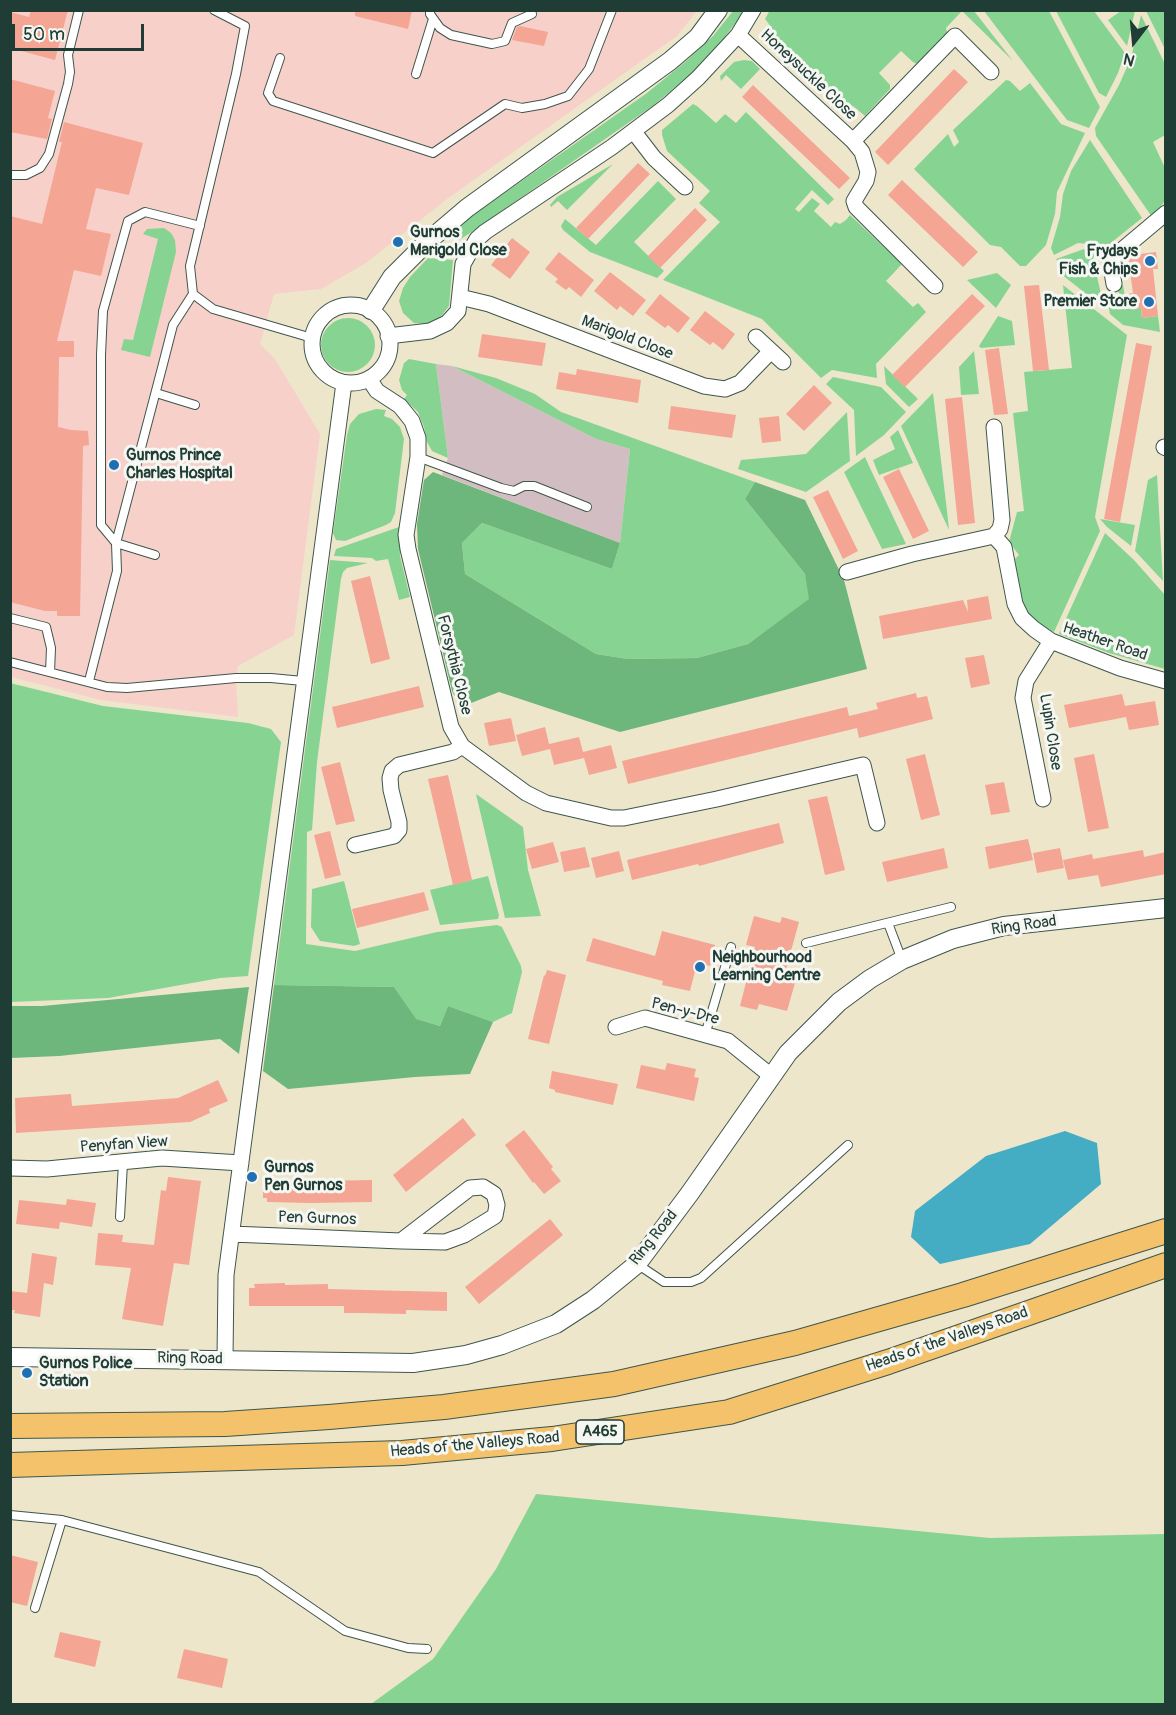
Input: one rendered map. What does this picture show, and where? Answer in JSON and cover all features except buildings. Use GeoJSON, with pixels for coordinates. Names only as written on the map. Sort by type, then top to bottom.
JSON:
{"type":"FeatureCollection","features":[{"type":"Feature","properties":{"kind":"highway"},"geometry":{"type":"LineString","coordinates":[[10,1426],[225,1424],[329,1417],[444,1407],[614,1384],[795,1343],[963,1295],[1166,1231]]}},
{"type":"Feature","properties":{"kind":"highway","name":"Heads of the Valleys Road"},"geometry":{"type":"LineString","coordinates":[[10,1465],[402,1453],[552,1439],[729,1412],[888,1362],[1166,1265]]}},
{"type":"Feature","properties":{"kind":"street"},"geometry":{"type":"LineString","coordinates":[[371,310],[392,277],[427,242],[467,208],[670,61],[698,37],[718,10]]}},
{"type":"Feature","properties":{"kind":"street"},"geometry":{"type":"LineString","coordinates":[[388,336],[430,331],[447,323],[458,311],[463,264],[477,239],[634,132],[668,105],[698,78],[738,35],[753,10]]}},
{"type":"Feature","properties":{"kind":"street","name":"Honeysuckle Close"},"geometry":{"type":"LineString","coordinates":[[738,35],[853,141],[862,152],[868,172],[866,181],[854,201],[856,207],[935,286]]}},
{"type":"Feature","properties":{"kind":"street","name":"Honeysuckle Close"},"geometry":{"type":"LineString","coordinates":[[853,141],[955,36],[991,72]]}},
{"type":"Feature","properties":{"kind":"street"},"geometry":{"type":"LineString","coordinates":[[634,132],[654,158],[685,186]]}},
{"type":"Feature","properties":{"kind":"street"},"geometry":{"type":"LineString","coordinates":[[1114,284],[1110,260],[1166,213]]}},
{"type":"Feature","properties":{"kind":"street","name":"Marigold Close"},"geometry":{"type":"LineString","coordinates":[[460,297],[489,304],[704,386],[724,389],[740,383],[771,351]]}},
{"type":"Feature","properties":{"kind":"street"},"geometry":{"type":"LineString","coordinates":[[353,305],[371,310],[384,322],[390,348],[387,361],[369,379],[357,383],[344,383],[332,379],[316,362],[312,350],[315,327],[330,310],[341,306],[353,305]]}},
{"type":"Feature","properties":{"kind":"street"},"geometry":{"type":"LineString","coordinates":[[756,338],[783,362]]}},
{"type":"Feature","properties":{"kind":"street","name":"Forsythia Close"},"geometry":{"type":"LineString","coordinates":[[369,379],[377,391],[400,406],[412,421],[418,438],[418,457],[406,535],[451,727],[462,746],[526,793],[546,802],[611,818],[624,818],[717,799],[863,765],[878,823]]}},
{"type":"Feature","properties":{"kind":"street"},"geometry":{"type":"LineString","coordinates":[[225,1359],[226,1275],[344,383]]}},
{"type":"Feature","properties":{"kind":"street"},"geometry":{"type":"LineString","coordinates":[[847,572],[912,554],[994,536],[1000,529],[1002,520],[994,427]]}},
{"type":"Feature","properties":{"kind":"street","name":"Heather Road"},"geometry":{"type":"LineString","coordinates":[[994,536],[1004,547],[1013,597],[1022,618],[1051,641],[1119,668],[1166,681]]}},
{"type":"Feature","properties":{"kind":"street","name":"Lupin Close"},"geometry":{"type":"LineString","coordinates":[[1043,799],[1023,698],[1026,681],[1051,641]]}},
{"type":"Feature","properties":{"kind":"street"},"geometry":{"type":"LineString","coordinates":[[355,845],[394,836],[399,830],[391,790],[392,771],[399,765],[453,752],[462,746]]}},
{"type":"Feature","properties":{"kind":"street","name":"Ring Road"},"geometry":{"type":"LineString","coordinates":[[10,1357],[413,1363],[466,1355],[502,1345],[556,1324],[592,1300],[637,1264],[690,1193],[770,1075],[788,1053],[839,1002],[902,960],[953,939],[1004,926],[1166,908]]}},
{"type":"Feature","properties":{"kind":"street","name":"Pen-y-Dre"},"geometry":{"type":"LineString","coordinates":[[616,1027],[645,1018],[728,1041],[770,1075]]}},
{"type":"Feature","properties":{"kind":"street","name":"Penyfan View"},"geometry":{"type":"LineString","coordinates":[[10,1168],[47,1169],[162,1158],[241,1163]]}},
{"type":"Feature","properties":{"kind":"street","name":"Pen Gurnos"},"geometry":{"type":"LineString","coordinates":[[232,1234],[401,1241],[445,1242],[464,1236],[495,1216],[497,1205],[494,1194],[483,1187],[470,1188],[401,1241]]}},
{"type":"Feature","properties":{"kind":"lane"},"geometry":{"type":"LineString","coordinates":[[10,175],[26,176],[40,168],[49,154],[68,84],[70,72],[68,55],[79,10]]}},
{"type":"Feature","properties":{"kind":"lane"},"geometry":{"type":"LineString","coordinates":[[89,681],[117,571],[116,543],[173,325],[193,294],[190,266],[236,74],[245,26],[214,10]]}},
{"type":"Feature","properties":{"kind":"lane"},"geometry":{"type":"LineString","coordinates":[[280,58],[268,93],[273,101],[433,153],[505,104],[522,108],[568,96],[589,69],[612,10]]}},
{"type":"Feature","properties":{"kind":"lane"},"geometry":{"type":"LineString","coordinates":[[432,15],[440,27],[451,35],[492,44],[505,41],[512,23],[532,14]]}},
{"type":"Feature","properties":{"kind":"lane"},"geometry":{"type":"LineString","coordinates":[[416,74],[432,15]]}},
{"type":"Feature","properties":{"kind":"lane"},"geometry":{"type":"LineString","coordinates":[[155,555],[116,543],[101,525],[103,311],[128,221],[145,212],[200,226]]}},
{"type":"Feature","properties":{"kind":"lane"},"geometry":{"type":"LineString","coordinates":[[193,294],[213,309],[312,338]]}},
{"type":"Feature","properties":{"kind":"lane"},"geometry":{"type":"LineString","coordinates":[[156,393],[195,405]]}},
{"type":"Feature","properties":{"kind":"lane"},"geometry":{"type":"LineString","coordinates":[[418,457],[501,488],[514,491],[524,486],[534,486],[586,507]]}},
{"type":"Feature","properties":{"kind":"lane"},"geometry":{"type":"LineString","coordinates":[[10,618],[45,627],[51,648],[50,672]]}},
{"type":"Feature","properties":{"kind":"lane"},"geometry":{"type":"LineString","coordinates":[[10,662],[107,687],[127,688],[236,678],[303,681]]}},
{"type":"Feature","properties":{"kind":"lane"},"geometry":{"type":"LineString","coordinates":[[806,943],[951,907]]}},
{"type":"Feature","properties":{"kind":"lane"},"geometry":{"type":"LineString","coordinates":[[888,923],[902,960]]}},
{"type":"Feature","properties":{"kind":"lane"},"geometry":{"type":"LineString","coordinates":[[705,1035],[731,947]]}},
{"type":"Feature","properties":{"kind":"lane"},"geometry":{"type":"LineString","coordinates":[[637,1264],[664,1282],[691,1282],[701,1278],[848,1145]]}},
{"type":"Feature","properties":{"kind":"lane"},"geometry":{"type":"LineString","coordinates":[[120,1216],[123,1162]]}},
{"type":"Feature","properties":{"kind":"lane"},"geometry":{"type":"LineString","coordinates":[[10,1515],[62,1520],[259,1572],[345,1631],[408,1648],[428,1649]]}},
{"type":"Feature","properties":{"kind":"lane"},"geometry":{"type":"LineString","coordinates":[[35,1608],[62,1520]]}},
{"type":"Feature","properties":{"kind":"shaded area"},"geometry":{"type":"Polygon","coordinates":[[[11,11],[697,11],[677,36],[447,199],[366,263],[321,289],[274,294],[260,344],[275,359],[320,434],[294,635],[238,666],[236,678],[238,717],[101,700],[11,677],[11,11]]]}},
{"type":"Feature","properties":{"kind":"shaded area"},"geometry":{"type":"Polygon","coordinates":[[[436,364],[452,366],[596,439],[630,449],[620,543],[442,475],[448,458],[436,364]]]}},
{"type":"Feature","properties":{"kind":"green space"},"geometry":{"type":"Polygon","coordinates":[[[770,10],[974,11],[1013,61],[962,11],[946,28],[945,36],[917,64],[901,51],[879,73],[890,85],[890,89],[865,116],[853,106],[850,108],[770,32],[772,28],[765,19],[770,10]]]}},
{"type":"Feature","properties":{"kind":"green space"},"geometry":{"type":"Polygon","coordinates":[[[733,11],[745,11],[693,72],[654,105],[473,231],[459,240],[449,239],[469,218],[647,93],[713,36],[733,11]]]}},
{"type":"Feature","properties":{"kind":"green space"},"geometry":{"type":"Polygon","coordinates":[[[984,11],[1049,11],[1100,107],[1089,128],[1067,120],[984,11]]]}},
{"type":"Feature","properties":{"kind":"green space"},"geometry":{"type":"Polygon","coordinates":[[[1056,11],[1094,11],[1125,53],[1106,97],[1099,93],[1056,11]]]}},
{"type":"Feature","properties":{"kind":"green space"},"geometry":{"type":"Polygon","coordinates":[[[1121,11],[1135,11],[1127,46],[1108,20],[1121,11]]]}},
{"type":"Feature","properties":{"kind":"green space"},"geometry":{"type":"Polygon","coordinates":[[[1146,11],[1165,11],[1165,49],[1146,11]]]}},
{"type":"Feature","properties":{"kind":"green space"},"geometry":{"type":"Polygon","coordinates":[[[1141,15],[1165,64],[1165,135],[1153,142],[1165,168],[1165,201],[1152,217],[1096,136],[1095,128],[1131,58],[1141,15]]]}},
{"type":"Feature","properties":{"kind":"green space"},"geometry":{"type":"Polygon","coordinates":[[[752,61],[760,69],[741,89],[726,75],[721,81],[720,76],[734,62],[752,61]]]}},
{"type":"Feature","properties":{"kind":"green space"},"geometry":{"type":"Polygon","coordinates":[[[1006,80],[1020,91],[1030,83],[1061,124],[1085,133],[1057,192],[1055,214],[1046,245],[1026,266],[1020,266],[1001,247],[990,245],[914,169],[948,134],[954,147],[959,142],[953,130],[1006,80]]]}},
{"type":"Feature","properties":{"kind":"green space"},"geometry":{"type":"Polygon","coordinates":[[[693,104],[716,123],[725,114],[736,123],[746,112],[834,199],[828,205],[812,190],[795,209],[799,212],[812,198],[820,204],[814,211],[831,227],[835,222],[840,224],[850,215],[902,264],[886,281],[913,307],[918,303],[926,312],[876,364],[877,378],[832,370],[821,378],[762,319],[663,280],[720,222],[699,203],[710,191],[667,151],[662,135],[662,130],[693,104]]]}},
{"type":"Feature","properties":{"kind":"green space"},"geometry":{"type":"Polygon","coordinates":[[[1090,140],[1142,218],[1107,246],[1078,243],[1054,255],[1051,248],[1060,217],[1063,194],[1071,171],[1090,140]]]}},
{"type":"Feature","properties":{"kind":"green space"},"geometry":{"type":"Polygon","coordinates":[[[613,164],[567,210],[558,201],[551,207],[550,205],[557,197],[613,164]]]}},
{"type":"Feature","properties":{"kind":"green space"},"geometry":{"type":"Polygon","coordinates":[[[658,181],[676,199],[634,242],[664,271],[657,278],[590,252],[561,226],[565,219],[596,245],[658,181]]]}},
{"type":"Feature","properties":{"kind":"green space"},"geometry":{"type":"Polygon","coordinates":[[[164,228],[175,240],[176,252],[150,357],[121,350],[124,339],[133,340],[158,239],[143,234],[147,229],[164,228]]]}},
{"type":"Feature","properties":{"kind":"green space"},"geometry":{"type":"Polygon","coordinates":[[[1084,249],[1099,252],[1093,258],[1104,308],[1061,274],[1060,264],[1056,259],[1084,249]]]}},
{"type":"Feature","properties":{"kind":"green space"},"geometry":{"type":"Polygon","coordinates":[[[428,258],[453,260],[449,306],[439,319],[426,324],[414,323],[403,313],[399,301],[410,277],[428,258]]]}},
{"type":"Feature","properties":{"kind":"green space"},"geometry":{"type":"Polygon","coordinates":[[[997,273],[1011,285],[996,308],[967,280],[997,273]]]}},
{"type":"Feature","properties":{"kind":"green space"},"geometry":{"type":"Polygon","coordinates":[[[1063,285],[1127,335],[1095,517],[1100,531],[1054,632],[1032,621],[1022,607],[1017,588],[1015,559],[1019,555],[1009,542],[1017,512],[1024,511],[1013,413],[1028,411],[1024,372],[1072,368],[1063,285]]]}},
{"type":"Feature","properties":{"kind":"green space"},"geometry":{"type":"Polygon","coordinates":[[[1123,285],[1127,309],[1141,308],[1142,318],[1158,316],[1160,332],[1123,325],[1110,314],[1107,297],[1119,295],[1118,289],[1123,285]]]}},
{"type":"Feature","properties":{"kind":"green space"},"geometry":{"type":"Polygon","coordinates":[[[998,316],[1012,321],[1015,345],[981,348],[979,346],[998,316]]]}},
{"type":"Feature","properties":{"kind":"green space"},"geometry":{"type":"Polygon","coordinates":[[[343,318],[353,318],[363,322],[371,330],[375,345],[371,360],[363,368],[353,372],[343,372],[333,368],[325,360],[321,350],[321,340],[325,330],[333,322],[343,318]]]}},
{"type":"Feature","properties":{"kind":"green space"},"geometry":{"type":"Polygon","coordinates":[[[974,351],[979,394],[961,395],[959,367],[974,351]]]}},
{"type":"Feature","properties":{"kind":"green space"},"geometry":{"type":"Polygon","coordinates":[[[409,359],[436,364],[448,458],[432,451],[418,412],[404,399],[407,395],[402,390],[399,380],[404,363],[409,359]]]}},
{"type":"Feature","properties":{"kind":"green space"},"geometry":{"type":"Polygon","coordinates":[[[452,366],[496,378],[535,394],[561,412],[755,482],[745,499],[805,574],[810,599],[748,644],[697,658],[628,659],[596,654],[465,574],[462,543],[482,523],[612,569],[620,543],[630,449],[596,439],[452,366]]]}},
{"type":"Feature","properties":{"kind":"green space"},"geometry":{"type":"Polygon","coordinates":[[[884,366],[918,399],[909,407],[886,384],[884,366]]]}},
{"type":"Feature","properties":{"kind":"green space"},"geometry":{"type":"Polygon","coordinates":[[[833,377],[881,387],[906,412],[884,435],[856,456],[854,410],[826,384],[833,377]]]}},
{"type":"Feature","properties":{"kind":"green space"},"geometry":{"type":"Polygon","coordinates":[[[933,393],[947,511],[949,530],[901,426],[933,393]]]}},
{"type":"Feature","properties":{"kind":"green space"},"geometry":{"type":"Polygon","coordinates":[[[376,409],[386,410],[384,416],[392,419],[400,427],[404,439],[395,513],[391,522],[386,525],[345,541],[336,540],[333,533],[350,424],[359,414],[376,409]]]}},
{"type":"Feature","properties":{"kind":"green space"},"geometry":{"type":"Polygon","coordinates":[[[847,412],[850,461],[806,492],[738,469],[741,460],[806,454],[847,412]]]}},
{"type":"Feature","properties":{"kind":"green space"},"geometry":{"type":"Polygon","coordinates":[[[898,430],[913,463],[879,475],[873,460],[895,449],[890,437],[898,430]]]}},
{"type":"Feature","properties":{"kind":"green space"},"geometry":{"type":"Polygon","coordinates":[[[865,457],[906,544],[882,549],[844,472],[865,457]]]}},
{"type":"Feature","properties":{"kind":"green space"},"geometry":{"type":"Polygon","coordinates":[[[433,472],[620,543],[612,569],[482,523],[462,543],[465,574],[596,654],[628,659],[697,658],[748,644],[809,599],[805,574],[745,499],[755,482],[805,500],[844,580],[867,669],[620,732],[499,692],[461,707],[452,691],[418,549],[417,524],[424,480],[433,472]]]}},
{"type":"Feature","properties":{"kind":"green space"},"geometry":{"type":"Polygon","coordinates":[[[1157,475],[1163,581],[1135,551],[1148,480],[1157,475]]]}},
{"type":"Feature","properties":{"kind":"green space"},"geometry":{"type":"Polygon","coordinates":[[[1100,519],[1135,525],[1131,546],[1107,527],[1100,519]]]}},
{"type":"Feature","properties":{"kind":"green space"},"geometry":{"type":"Polygon","coordinates":[[[399,527],[400,556],[410,597],[399,600],[388,559],[376,561],[372,558],[334,556],[336,549],[399,527]]]}},
{"type":"Feature","properties":{"kind":"green space"},"geometry":{"type":"Polygon","coordinates":[[[1105,533],[1134,560],[1165,595],[1165,669],[1109,653],[1059,634],[1105,533]]]}},
{"type":"Feature","properties":{"kind":"green space"},"geometry":{"type":"Polygon","coordinates":[[[330,560],[368,563],[347,568],[341,579],[317,762],[312,830],[307,832],[306,944],[355,951],[437,932],[497,925],[502,927],[522,972],[512,1013],[493,1022],[448,1006],[440,1026],[415,1019],[394,987],[274,985],[330,560]]]}},
{"type":"Feature","properties":{"kind":"green space"},"geometry":{"type":"Polygon","coordinates":[[[10,683],[103,706],[248,723],[271,729],[281,742],[248,976],[220,978],[108,998],[11,1002],[10,683]]]}},
{"type":"Feature","properties":{"kind":"green space"},"geometry":{"type":"Polygon","coordinates":[[[476,794],[523,827],[528,870],[541,916],[505,918],[476,794]]]}},
{"type":"Feature","properties":{"kind":"green space"},"geometry":{"type":"Polygon","coordinates":[[[488,876],[499,915],[498,919],[440,925],[430,890],[488,876]]]}},
{"type":"Feature","properties":{"kind":"green space"},"geometry":{"type":"Polygon","coordinates":[[[344,881],[360,944],[354,946],[320,941],[311,927],[312,889],[344,881]]]}},
{"type":"Feature","properties":{"kind":"green space"},"geometry":{"type":"Polygon","coordinates":[[[274,985],[394,987],[416,1019],[440,1026],[448,1006],[493,1022],[470,1074],[288,1089],[263,1071],[274,985]]]}},
{"type":"Feature","properties":{"kind":"green space"},"geometry":{"type":"Polygon","coordinates":[[[249,987],[239,1054],[220,1039],[59,1056],[11,1058],[11,1006],[42,1006],[249,987]]]}},
{"type":"Feature","properties":{"kind":"green space"},"geometry":{"type":"Polygon","coordinates":[[[536,1494],[990,1538],[1165,1534],[1165,1704],[371,1704],[433,1659],[496,1569],[536,1494]]]}},
{"type":"Feature","properties":{"kind":"water"},"geometry":{"type":"Polygon","coordinates":[[[1065,1131],[1097,1143],[1101,1184],[1030,1244],[940,1264],[911,1237],[915,1211],[986,1156],[1065,1131]]]}},
{"type":"Feature","properties":{"kind":"place","name":"Gurnos Marigold Close"},"geometry":{"type":"Point","coordinates":[398,242]}},
{"type":"Feature","properties":{"kind":"place","name":"Frydays Fish & Chips"},"geometry":{"type":"Point","coordinates":[1150,261]}},
{"type":"Feature","properties":{"kind":"place","name":"Premier Store"},"geometry":{"type":"Point","coordinates":[1149,302]}},
{"type":"Feature","properties":{"kind":"place","name":"Gurnos Prince Charles Hospital"},"geometry":{"type":"Point","coordinates":[114,465]}},
{"type":"Feature","properties":{"kind":"place","name":"Neighbourhood Learning Centre"},"geometry":{"type":"Point","coordinates":[700,967]}},
{"type":"Feature","properties":{"kind":"place","name":"Gurnos Pen Gurnos"},"geometry":{"type":"Point","coordinates":[252,1177]}},
{"type":"Feature","properties":{"kind":"place","name":"Gurnos Police Station"},"geometry":{"type":"Point","coordinates":[27,1373]}}]}
